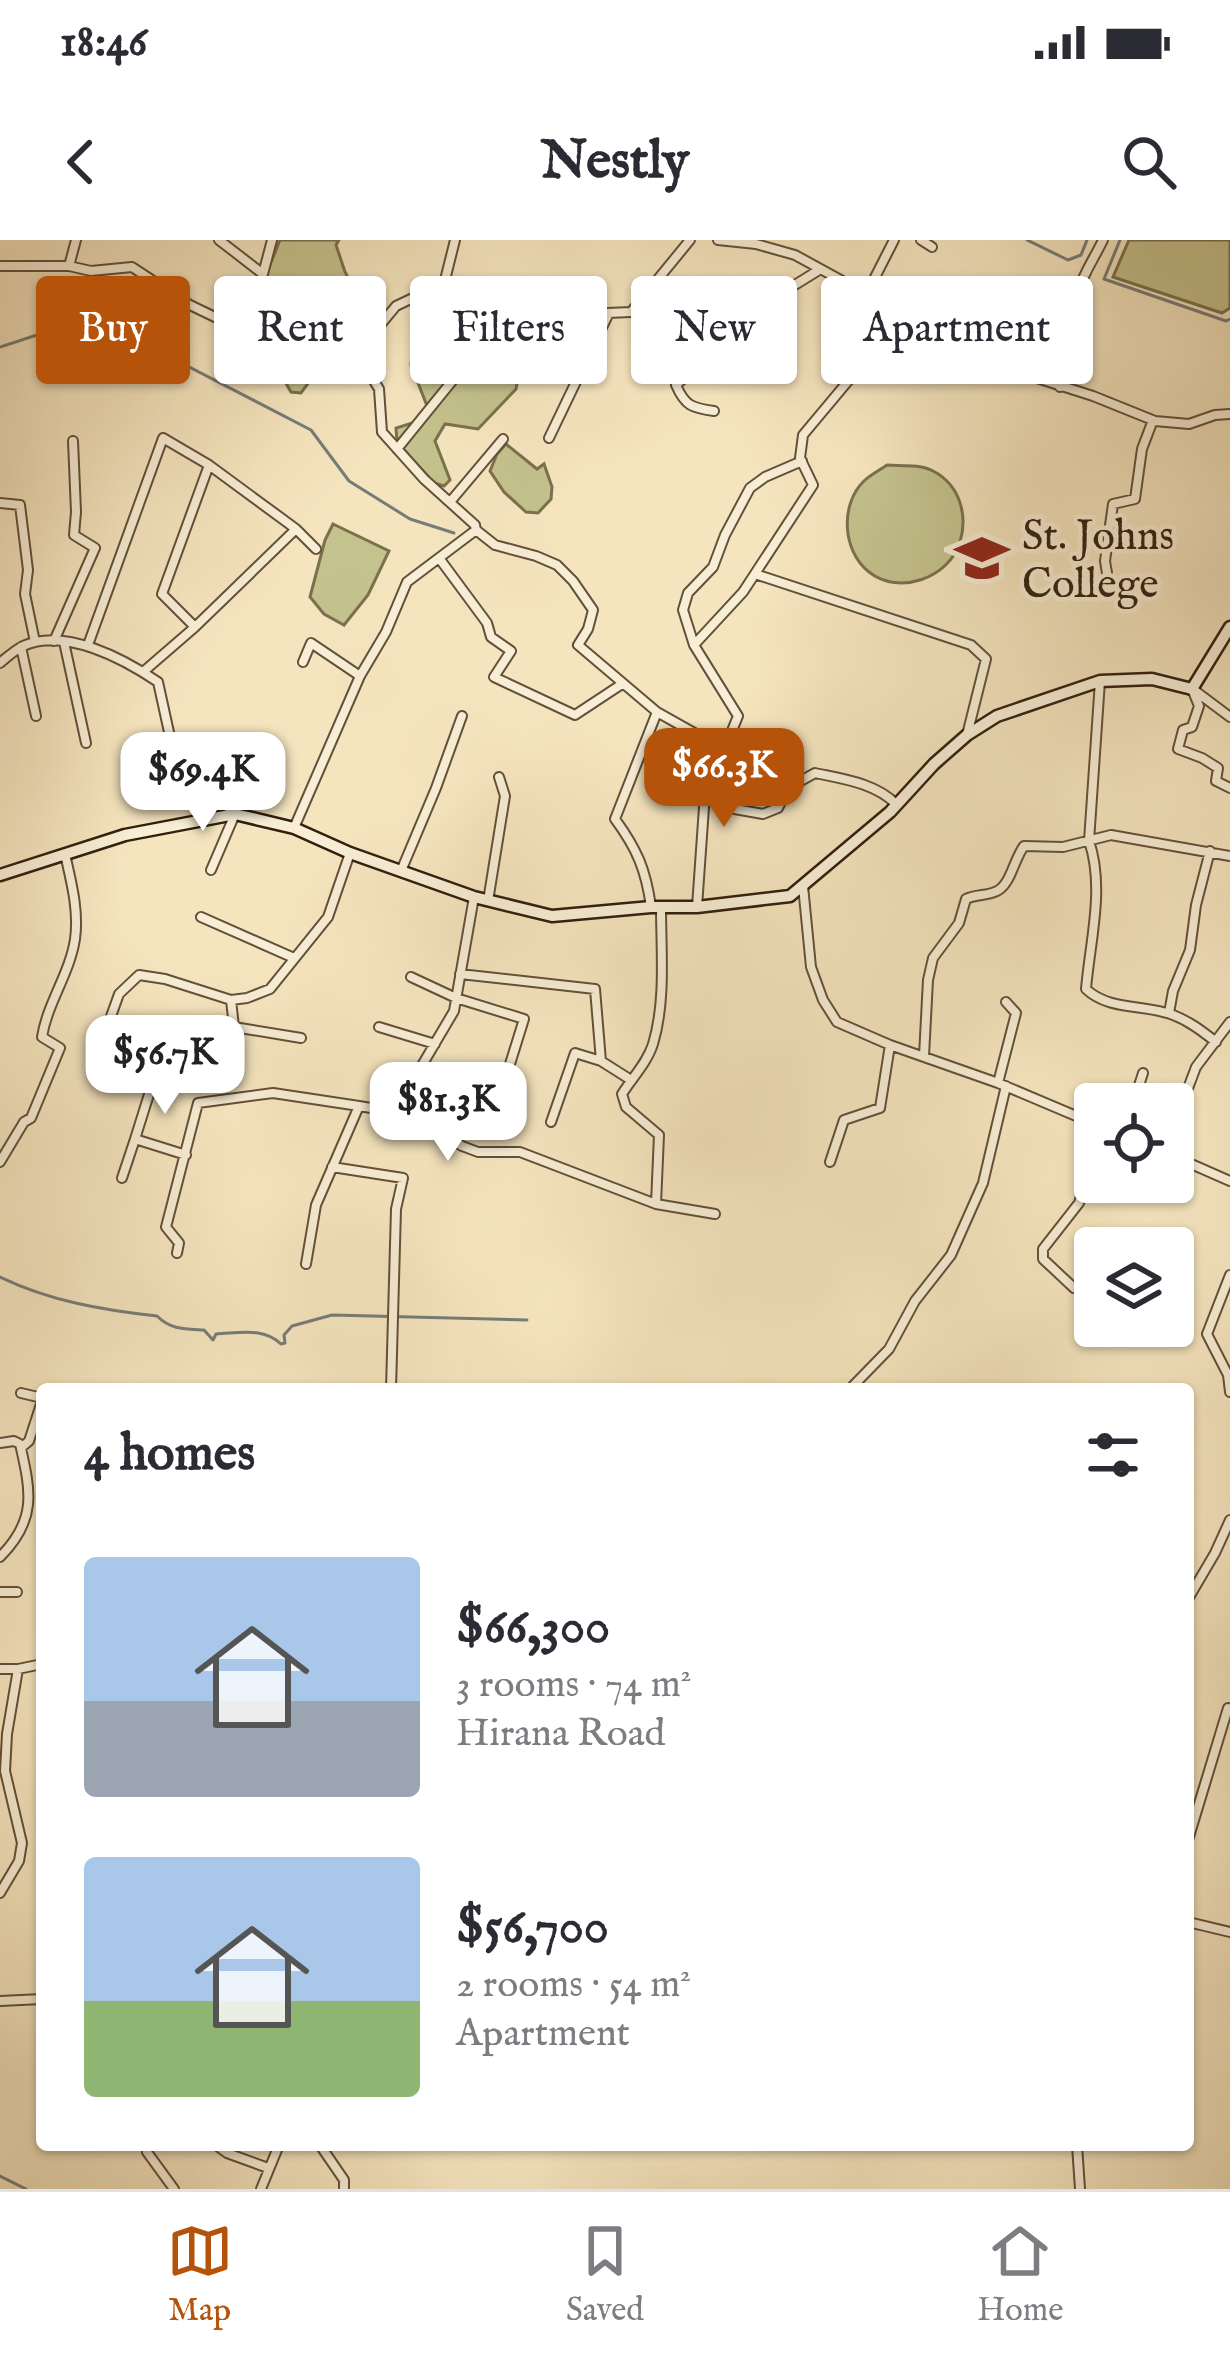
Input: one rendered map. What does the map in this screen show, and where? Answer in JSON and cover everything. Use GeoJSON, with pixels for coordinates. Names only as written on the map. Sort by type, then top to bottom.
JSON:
{"type":"FeatureCollection","features":[{"type":"Feature","properties":{"kind":"street"},"geometry":{"type":"LineString","coordinates":[[69,266],[76,240]]}},
{"type":"Feature","properties":{"kind":"street"},"geometry":{"type":"LineString","coordinates":[[219,240],[263,274],[272,240]]}},
{"type":"Feature","properties":{"kind":"street"},"geometry":{"type":"LineString","coordinates":[[446,276],[455,240]]}},
{"type":"Feature","properties":{"kind":"street"},"geometry":{"type":"LineString","coordinates":[[549,438],[609,313],[631,312],[690,240]]}},
{"type":"Feature","properties":{"kind":"street"},"geometry":{"type":"LineString","coordinates":[[718,240],[755,242],[795,255],[831,276]]}},
{"type":"Feature","properties":{"kind":"street"},"geometry":{"type":"LineString","coordinates":[[875,276],[893,240]]}},
{"type":"Feature","properties":{"kind":"street"},"geometry":{"type":"LineString","coordinates":[[921,240],[932,247]]}},
{"type":"Feature","properties":{"kind":"street"},"geometry":{"type":"LineString","coordinates":[[1060,387],[1079,288],[1103,240]]}},
{"type":"Feature","properties":{"kind":"street"},"geometry":{"type":"LineString","coordinates":[[0,266],[69,266],[91,271],[133,267],[214,317]]}},
{"type":"Feature","properties":{"kind":"street"},"geometry":{"type":"LineString","coordinates":[[714,411],[690,408],[676,385],[760,310],[819,270]]}},
{"type":"Feature","properties":{"kind":"street"},"geometry":{"type":"LineString","coordinates":[[386,318],[410,299]]}},
{"type":"Feature","properties":{"kind":"street"},"geometry":{"type":"LineString","coordinates":[[376,384],[382,432],[476,530],[495,545],[556,566],[573,581],[593,610],[578,645],[658,712],[721,748]]}},
{"type":"Feature","properties":{"kind":"street"},"geometry":{"type":"LineString","coordinates":[[397,449],[450,384]]}},
{"type":"Feature","properties":{"kind":"street"},"geometry":{"type":"LineString","coordinates":[[694,645],[743,592],[813,485],[802,461],[803,435],[846,384]]}},
{"type":"Feature","properties":{"kind":"street"},"geometry":{"type":"LineString","coordinates":[[1051,384],[1153,421],[1190,424],[1230,414]]}},
{"type":"Feature","properties":{"kind":"street"},"geometry":{"type":"LineString","coordinates":[[1107,573],[1113,504],[1135,499],[1142,449],[1153,421]]}},
{"type":"Feature","properties":{"kind":"street"},"geometry":{"type":"LineString","coordinates":[[88,645],[164,438],[296,529],[316,549]]}},
{"type":"Feature","properties":{"kind":"street"},"geometry":{"type":"LineString","coordinates":[[449,502],[503,439]]}},
{"type":"Feature","properties":{"kind":"street"},"geometry":{"type":"LineString","coordinates":[[73,441],[74,535],[95,548],[59,642],[86,743]]}},
{"type":"Feature","properties":{"kind":"street"},"geometry":{"type":"LineString","coordinates":[[697,907],[705,793],[738,716],[694,645],[683,610],[688,593],[713,567],[750,488],[802,461]]}},
{"type":"Feature","properties":{"kind":"street"},"geometry":{"type":"LineString","coordinates":[[195,627],[162,595],[208,465]]}},
{"type":"Feature","properties":{"kind":"street"},"geometry":{"type":"LineString","coordinates":[[0,503],[20,505],[28,570],[25,594],[35,642]]}},
{"type":"Feature","properties":{"kind":"street"},"geometry":{"type":"LineString","coordinates":[[143,672],[296,529]]}},
{"type":"Feature","properties":{"kind":"street"},"geometry":{"type":"LineString","coordinates":[[294,828],[360,676],[407,583],[476,530]]}},
{"type":"Feature","properties":{"kind":"street"},"geometry":{"type":"LineString","coordinates":[[439,558],[487,623],[491,637],[511,651],[494,677],[575,715],[622,684]]}},
{"type":"Feature","properties":{"kind":"street"},"geometry":{"type":"LineString","coordinates":[[755,574],[970,645],[986,659],[967,734]]}},
{"type":"Feature","properties":{"kind":"street"},"geometry":{"type":"LineString","coordinates":[[1192,689],[1230,627]]}},
{"type":"Feature","properties":{"kind":"street"},"geometry":{"type":"LineString","coordinates":[[0,663],[21,646],[59,642],[88,645],[143,672],[158,682],[174,755],[235,814]]}},
{"type":"Feature","properties":{"kind":"street"},"geometry":{"type":"LineString","coordinates":[[303,662],[311,643],[360,676]]}},
{"type":"Feature","properties":{"kind":"street"},"geometry":{"type":"LineString","coordinates":[[21,646],[36,716]]}},
{"type":"Feature","properties":{"kind":"street"},"geometry":{"type":"LineString","coordinates":[[0,875],[125,835],[235,814],[294,828],[473,897],[552,916],[790,896],[896,804],[967,734],[997,716],[1100,681],[1152,679],[1192,689],[1230,717]]}},
{"type":"Feature","properties":{"kind":"street"},"geometry":{"type":"LineString","coordinates":[[1100,681],[1089,841],[1096,859],[1096,893],[1086,989],[1103,1001],[1169,1013],[1216,1042]]}},
{"type":"Feature","properties":{"kind":"street"},"geometry":{"type":"LineString","coordinates":[[1192,689],[1199,706],[1178,749],[1218,768],[1216,781],[1230,788]]}},
{"type":"Feature","properties":{"kind":"street"},"geometry":{"type":"LineString","coordinates":[[656,1204],[659,1135],[626,1107],[622,1094],[654,1041],[662,984],[656,907],[646,872],[616,818],[658,712]]}},
{"type":"Feature","properties":{"kind":"street"},"geometry":{"type":"LineString","coordinates":[[401,871],[462,716]]}},
{"type":"Feature","properties":{"kind":"street"},"geometry":{"type":"LineString","coordinates":[[713,770],[728,781],[729,808],[763,814],[778,808],[788,788],[815,773],[885,793],[896,804]]}},
{"type":"Feature","properties":{"kind":"street"},"geometry":{"type":"LineString","coordinates":[[488,901],[505,796],[499,777]]}},
{"type":"Feature","properties":{"kind":"street"},"geometry":{"type":"LineString","coordinates":[[212,870],[235,814]]}},
{"type":"Feature","properties":{"kind":"street"},"geometry":{"type":"LineString","coordinates":[[924,1056],[933,958],[958,923],[966,899],[1004,886],[1024,846],[1063,847],[1111,835],[1230,856]]}},
{"type":"Feature","properties":{"kind":"street"},"geometry":{"type":"LineString","coordinates":[[1169,1013],[1190,950],[1210,851]]}},
{"type":"Feature","properties":{"kind":"street"},"geometry":{"type":"LineString","coordinates":[[0,1162],[24,1122],[32,1118],[60,1048],[41,1037],[75,940],[74,895],[65,853]]}},
{"type":"Feature","properties":{"kind":"street"},"geometry":{"type":"LineString","coordinates":[[131,1043],[105,1033],[119,994],[139,975],[231,1000],[270,989],[328,917],[350,853]]}},
{"type":"Feature","properties":{"kind":"street"},"geometry":{"type":"LineString","coordinates":[[803,886],[811,968],[837,1022],[1074,1115]]}},
{"type":"Feature","properties":{"kind":"street"},"geometry":{"type":"LineString","coordinates":[[177,1252],[179,1243],[166,1227],[198,1103],[272,1093],[389,1111],[398,1106],[454,1012],[473,897]]}},
{"type":"Feature","properties":{"kind":"street"},"geometry":{"type":"LineString","coordinates":[[201,917],[293,958]]}},
{"type":"Feature","properties":{"kind":"street"},"geometry":{"type":"LineString","coordinates":[[460,974],[595,989],[602,1060]]}},
{"type":"Feature","properties":{"kind":"street"},"geometry":{"type":"LineString","coordinates":[[411,977],[456,998],[524,1019],[510,1064]]}},
{"type":"Feature","properties":{"kind":"street"},"geometry":{"type":"LineString","coordinates":[[231,1000],[234,1028],[301,1038]]}},
{"type":"Feature","properties":{"kind":"street"},"geometry":{"type":"LineString","coordinates":[[856,1383],[889,1349],[915,1301],[951,1255],[983,1183],[1016,1012],[1006,1002]]}},
{"type":"Feature","properties":{"kind":"street"},"geometry":{"type":"LineString","coordinates":[[1190,1083],[1196,1067],[1230,1022]]}},
{"type":"Feature","properties":{"kind":"street"},"geometry":{"type":"LineString","coordinates":[[379,1027],[435,1044]]}},
{"type":"Feature","properties":{"kind":"street"},"geometry":{"type":"LineString","coordinates":[[830,1162],[844,1120],[880,1108],[890,1045]]}},
{"type":"Feature","properties":{"kind":"street"},"geometry":{"type":"LineString","coordinates":[[551,1121],[575,1053],[602,1060],[631,1080]]}},
{"type":"Feature","properties":{"kind":"street"},"geometry":{"type":"LineString","coordinates":[[122,1178],[156,1072]]}},
{"type":"Feature","properties":{"kind":"street"},"geometry":{"type":"LineString","coordinates":[[1139,1083],[1142,1073]]}},
{"type":"Feature","properties":{"kind":"street"},"geometry":{"type":"LineString","coordinates":[[307,1264],[316,1205],[359,1106]]}},
{"type":"Feature","properties":{"kind":"street"},"geometry":{"type":"LineString","coordinates":[[398,1106],[478,1152],[520,1152],[656,1204],[715,1214]]}},
{"type":"Feature","properties":{"kind":"street"},"geometry":{"type":"LineString","coordinates":[[135,1139],[186,1155]]}},
{"type":"Feature","properties":{"kind":"street"},"geometry":{"type":"LineString","coordinates":[[1194,1165],[1230,1181]]}},
{"type":"Feature","properties":{"kind":"street"},"geometry":{"type":"LineString","coordinates":[[332,1167],[404,1178],[396,1209],[391,1383]]}},
{"type":"Feature","properties":{"kind":"street"},"geometry":{"type":"LineString","coordinates":[[1074,1288],[1043,1259],[1043,1249],[1079,1203]]}},
{"type":"Feature","properties":{"kind":"street"},"geometry":{"type":"LineString","coordinates":[[1230,1276],[1207,1334],[1228,1376],[1230,1392]]}},
{"type":"Feature","properties":{"kind":"street"},"geometry":{"type":"LineString","coordinates":[[20,1393],[36,1397]]}},
{"type":"Feature","properties":{"kind":"street"},"geometry":{"type":"LineString","coordinates":[[21,1448],[36,1417]]}},
{"type":"Feature","properties":{"kind":"street"},"geometry":{"type":"LineString","coordinates":[[0,1443],[20,1444],[28,1480],[28,1515],[22,1532],[0,1557]]}},
{"type":"Feature","properties":{"kind":"street"},"geometry":{"type":"LineString","coordinates":[[1194,1589],[1230,1520]]}},
{"type":"Feature","properties":{"kind":"street"},"geometry":{"type":"LineString","coordinates":[[1215,1553],[1230,1556]]}},
{"type":"Feature","properties":{"kind":"street"},"geometry":{"type":"LineString","coordinates":[[0,1592],[17,1592]]}},
{"type":"Feature","properties":{"kind":"street"},"geometry":{"type":"LineString","coordinates":[[0,1669],[36,1665]]}},
{"type":"Feature","properties":{"kind":"street"},"geometry":{"type":"LineString","coordinates":[[0,1893],[19,1861],[22,1843],[5,1771],[18,1669]]}},
{"type":"Feature","properties":{"kind":"street"},"geometry":{"type":"LineString","coordinates":[[1194,1820],[1228,1708]]}},
{"type":"Feature","properties":{"kind":"street"},"geometry":{"type":"LineString","coordinates":[[1194,1923],[1230,1932]]}},
{"type":"Feature","properties":{"kind":"street"},"geometry":{"type":"LineString","coordinates":[[0,2001],[36,1999]]}},
{"type":"Feature","properties":{"kind":"street"},"geometry":{"type":"LineString","coordinates":[[224,2151],[268,2168]]}},
{"type":"Feature","properties":{"kind":"street"},"geometry":{"type":"LineString","coordinates":[[261,2189],[276,2151]]}},
{"type":"Feature","properties":{"kind":"street"},"geometry":{"type":"LineString","coordinates":[[324,2151],[344,2180],[344,2189]]}},
{"type":"Feature","properties":{"kind":"street"},"geometry":{"type":"LineString","coordinates":[[1077,2151],[1080,2189]]}},
{"type":"Feature","properties":{"kind":"street"},"geometry":{"type":"LineString","coordinates":[[147,2152],[175,2189]]}},
{"type":"Feature","properties":{"kind":"shaded area"},"geometry":{"type":"Polygon","coordinates":[[[280,240],[339,240],[336,245],[347,276],[265,276],[280,240]]]}},
{"type":"Feature","properties":{"kind":"shaded area"},"geometry":{"type":"Polygon","coordinates":[[[1129,240],[1230,240],[1230,308],[1222,313],[1113,277],[1129,240]]]}},
{"type":"Feature","properties":{"kind":"shaded area"},"geometry":{"type":"Polygon","coordinates":[[[286,384],[308,384],[301,393],[291,392],[286,384]]]}},
{"type":"Feature","properties":{"kind":"shaded area"},"geometry":{"type":"Polygon","coordinates":[[[418,384],[517,384],[478,429],[445,424],[435,441],[450,480],[444,486],[434,483],[397,442],[396,428],[419,421],[429,411],[418,384]]]}},
{"type":"Feature","properties":{"kind":"shaded area"},"geometry":{"type":"Polygon","coordinates":[[[506,444],[537,469],[544,464],[551,499],[538,513],[526,512],[490,471],[506,444]]]}},
{"type":"Feature","properties":{"kind":"shaded area"},"geometry":{"type":"Polygon","coordinates":[[[887,465],[933,471],[950,484],[960,502],[962,532],[954,555],[922,580],[881,579],[860,563],[849,540],[848,514],[856,491],[887,465]]]}},
{"type":"Feature","properties":{"kind":"shaded area"},"geometry":{"type":"Polygon","coordinates":[[[333,524],[389,551],[368,595],[344,625],[324,614],[310,597],[333,524]]]}},
{"type":"Feature","properties":{"kind":"waterway"},"geometry":{"type":"LineString","coordinates":[[1027,240],[1068,260],[1081,255],[1087,240]]}},
{"type":"Feature","properties":{"kind":"waterway"},"geometry":{"type":"LineString","coordinates":[[1120,240],[1104,279],[1230,319]]}},
{"type":"Feature","properties":{"kind":"waterway"},"geometry":{"type":"LineString","coordinates":[[0,347],[46,332],[84,333],[166,355],[311,430],[349,481],[410,519],[454,533]]}},
{"type":"Feature","properties":{"kind":"waterway"},"geometry":{"type":"LineString","coordinates":[[0,1277],[77,1303],[157,1316],[173,1326],[204,1330],[213,1340],[216,1334],[251,1332],[281,1344],[292,1326],[332,1315],[527,1320]]}},
{"type":"Feature","properties":{"kind":"waterway"},"geometry":{"type":"LineString","coordinates":[[0,2176],[26,2189]]}},
{"type":"Feature","properties":{"kind":"place","name":"St. Johns College"},"geometry":{"type":"Point","coordinates":[982,558]}}]}
